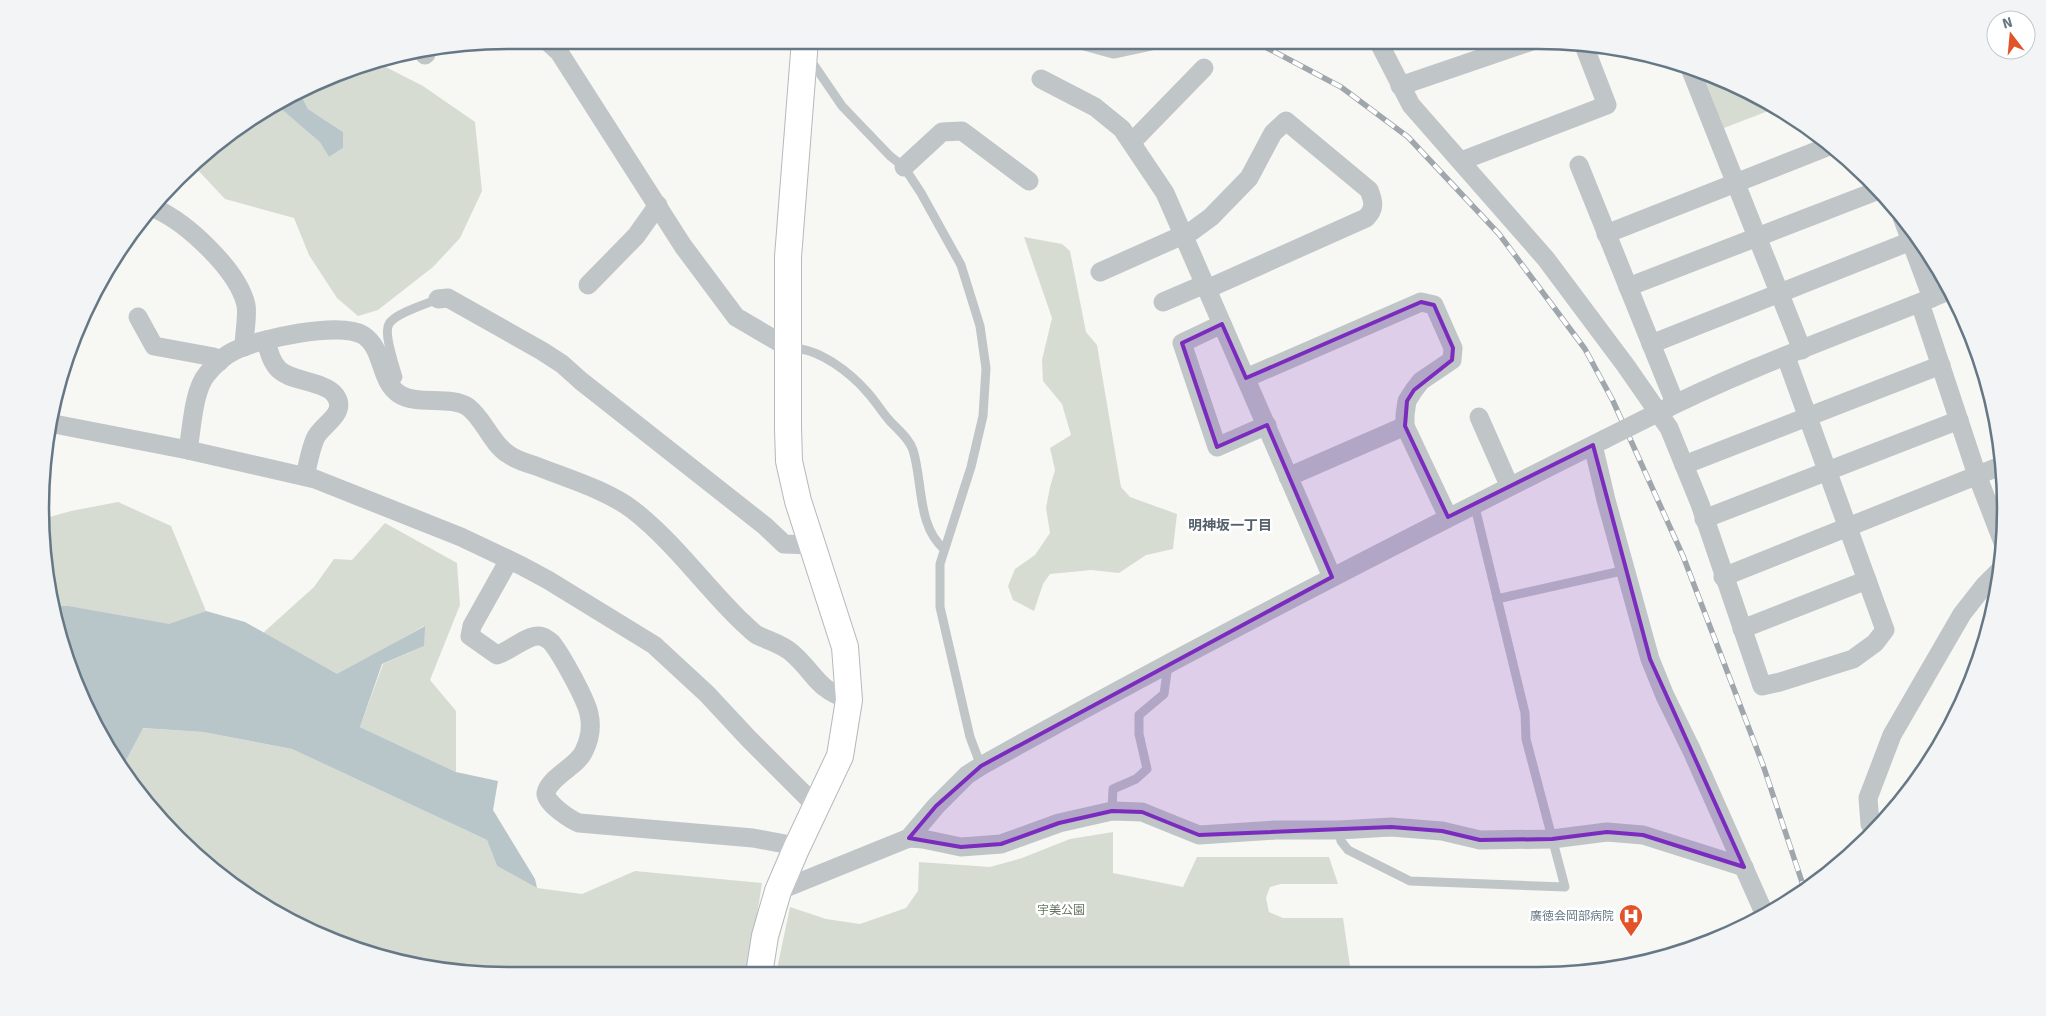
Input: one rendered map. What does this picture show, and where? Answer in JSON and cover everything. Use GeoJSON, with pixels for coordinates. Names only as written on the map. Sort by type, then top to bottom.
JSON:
{"type":"FeatureCollection","features":[{"type":"Feature","properties":{"kind":"street"},"geometry":{"type":"LineString","coordinates":[[556,49],[683,246],[736,317],[789,348]]}},
{"type":"Feature","properties":{"kind":"street"},"geometry":{"type":"LineString","coordinates":[[760,967],[765,936],[778,891],[840,756],[849,700],[845,646],[798,501],[790,461],[788,428],[788,257],[797,127],[805,49]]}},
{"type":"Feature","properties":{"kind":"street"},"geometry":{"type":"LineString","coordinates":[[1382,49],[1411,105],[1546,258],[1661,410],[1704,519],[1762,686],[1853,659],[1875,643],[1885,630],[1807,416],[1779,292],[1693,76]]}},
{"type":"Feature","properties":{"kind":"street"},"geometry":{"type":"LineString","coordinates":[[1400,86],[1509,49]]}},
{"type":"Feature","properties":{"kind":"street"},"geometry":{"type":"LineString","coordinates":[[1461,161],[1607,106],[1586,52]]}},
{"type":"Feature","properties":{"kind":"street"},"geometry":{"type":"LineString","coordinates":[[1132,142],[1204,68]]}},
{"type":"Feature","properties":{"kind":"street"},"geometry":{"type":"LineString","coordinates":[[1041,79],[1095,107],[1122,129],[1165,194],[1332,577]]}},
{"type":"Feature","properties":{"kind":"street"},"geometry":{"type":"LineString","coordinates":[[1100,272],[1192,232],[1250,178],[1273,133],[1286,121],[1369,190],[1373,200],[1372,211],[1366,218],[1164,302]]}},
{"type":"Feature","properties":{"kind":"street"},"geometry":{"type":"LineString","coordinates":[[904,166],[942,132],[962,131],[1029,181]]}},
{"type":"Feature","properties":{"kind":"street"},"geometry":{"type":"LineString","coordinates":[[1606,234],[1823,148]]}},
{"type":"Feature","properties":{"kind":"street"},"geometry":{"type":"LineString","coordinates":[[1579,165],[1651,344],[1661,410]]}},
{"type":"Feature","properties":{"kind":"street"},"geometry":{"type":"LineString","coordinates":[[1628,288],[1872,193]]}},
{"type":"Feature","properties":{"kind":"street"},"geometry":{"type":"LineString","coordinates":[[588,284],[636,236],[658,206]]}},
{"type":"Feature","properties":{"kind":"street"},"geometry":{"type":"LineString","coordinates":[[159,210],[175,219],[215,255],[234,279],[246,306],[244,347]]}},
{"type":"Feature","properties":{"kind":"street"},"geometry":{"type":"LineString","coordinates":[[1651,344],[1911,241],[1941,365],[1977,475],[1996,525]]}},
{"type":"Feature","properties":{"kind":"street"},"geometry":{"type":"LineString","coordinates":[[909,838],[936,806],[961,781],[981,766],[1169,662],[1509,485],[1661,410],[1794,353],[1944,293]]}},
{"type":"Feature","properties":{"kind":"street"},"geometry":{"type":"LineString","coordinates":[[438,300],[448,298],[562,364],[581,382],[765,526],[784,544],[812,545]]}},
{"type":"Feature","properties":{"kind":"street"},"geometry":{"type":"LineString","coordinates":[[1246,378],[1421,302],[1434,305],[1453,348],[1452,360],[1421,381],[1414,390],[1407,401],[1405,426],[1448,517]]}},
{"type":"Feature","properties":{"kind":"street"},"geometry":{"type":"LineString","coordinates":[[138,318],[154,346],[214,356],[219,362]]}},
{"type":"Feature","properties":{"kind":"street"},"geometry":{"type":"LineString","coordinates":[[1222,324],[1182,343],[1217,447],[1266,425]]}},
{"type":"Feature","properties":{"kind":"street"},"geometry":{"type":"LineString","coordinates":[[188,450],[197,394],[206,374],[232,351],[266,340],[303,332],[349,330],[362,334],[373,344],[393,387],[399,394],[412,398],[458,403],[468,407],[508,454],[606,495],[631,508],[690,564],[750,629],[756,634],[785,647],[817,682],[833,695],[849,700]]}},
{"type":"Feature","properties":{"kind":"street"},"geometry":{"type":"LineString","coordinates":[[266,340],[271,361],[279,372],[326,388],[335,394],[338,402],[333,421],[315,437],[305,476]]}},
{"type":"Feature","properties":{"kind":"street"},"geometry":{"type":"LineString","coordinates":[[1684,465],[1941,365]]}},
{"type":"Feature","properties":{"kind":"street"},"geometry":{"type":"LineString","coordinates":[[1479,417],[1509,485]]}},
{"type":"Feature","properties":{"kind":"street"},"geometry":{"type":"LineString","coordinates":[[1704,519],[1959,420]]}},
{"type":"Feature","properties":{"kind":"street"},"geometry":{"type":"LineString","coordinates":[[57,425],[188,450],[305,476],[461,537],[509,560],[548,580],[654,645],[708,694],[748,738],[817,807]]}},
{"type":"Feature","properties":{"kind":"street"},"geometry":{"type":"LineString","coordinates":[[1288,476],[1405,426]]}},
{"type":"Feature","properties":{"kind":"street"},"geometry":{"type":"LineString","coordinates":[[1599,442],[1606,500],[1650,659],[1762,909]]}},
{"type":"Feature","properties":{"kind":"street"},"geometry":{"type":"LineString","coordinates":[[1724,577],[1995,468]]}},
{"type":"Feature","properties":{"kind":"street"},"geometry":{"type":"LineString","coordinates":[[509,560],[472,626],[470,636],[497,655],[506,652],[532,636],[541,636],[551,642],[582,694],[589,713],[591,727],[583,755],[551,784],[546,793],[547,799],[564,815],[579,823],[753,838],[785,844],[796,849]]}},
{"type":"Feature","properties":{"kind":"street"},"geometry":{"type":"LineString","coordinates":[[1870,825],[1868,798],[1892,735],[1962,614],[1991,579]]}},
{"type":"Feature","properties":{"kind":"street"},"geometry":{"type":"LineString","coordinates":[[1742,629],[1867,580]]}},
{"type":"Feature","properties":{"kind":"street"},"geometry":{"type":"LineString","coordinates":[[778,891],[909,838],[961,847],[1000,844],[1059,823],[1112,811],[1142,812],[1199,835],[1276,830],[1339,830],[1391,827],[1442,830],[1480,840],[1552,839],[1607,832],[1643,834],[1744,867]]}},
{"type":"Feature","properties":{"kind":"lane"},"geometry":{"type":"LineString","coordinates":[[805,49],[842,106],[890,156],[904,166],[921,192],[961,266],[980,326],[986,368],[983,416],[973,458],[940,564],[940,607],[970,737],[981,766]]}},
{"type":"Feature","properties":{"kind":"lane"},"geometry":{"type":"LineString","coordinates":[[393,387],[398,378],[387,332],[389,324],[397,317],[438,300]]}},
{"type":"Feature","properties":{"kind":"lane"},"geometry":{"type":"LineString","coordinates":[[789,348],[802,348],[842,369],[867,392],[902,433],[913,448],[930,530],[944,550]]}},
{"type":"Feature","properties":{"kind":"lane"},"geometry":{"type":"LineString","coordinates":[[1339,830],[1341,841],[1348,850],[1410,881],[1565,887],[1526,739],[1525,713],[1474,503]]}},
{"type":"Feature","properties":{"kind":"lane"},"geometry":{"type":"LineString","coordinates":[[1497,599],[1626,570]]}},
{"type":"Feature","properties":{"kind":"lane"},"geometry":{"type":"LineString","coordinates":[[1112,811],[1113,789],[1136,779],[1147,769],[1139,734],[1140,715],[1164,694],[1169,662]]}},
{"type":"Feature","properties":{"kind":"highlighted area"},"geometry":{"type":"Polygon","coordinates":[[[1421,302],[1434,305],[1453,348],[1452,360],[1414,390],[1407,401],[1405,426],[1448,517],[1593,445],[1650,659],[1744,867],[1643,835],[1607,832],[1552,839],[1480,840],[1442,831],[1391,827],[1199,835],[1142,812],[1112,811],[1059,823],[1001,844],[961,847],[909,838],[936,806],[981,766],[1332,577],[1267,425],[1217,447],[1182,343],[1222,324],[1246,378],[1421,302]]]}},
{"type":"Feature","properties":{"kind":"green space"},"geometry":{"type":"Polygon","coordinates":[[[383,66],[423,86],[475,122],[482,191],[460,238],[433,267],[378,310],[358,316],[337,298],[309,255],[294,218],[225,199],[198,170],[228,144],[281,109],[321,142],[329,157],[343,148],[343,132],[308,109],[302,97],[360,73],[383,66]]]}},
{"type":"Feature","properties":{"kind":"green space"},"geometry":{"type":"Polygon","coordinates":[[[1705,81],[1769,111],[1724,128],[1705,81]]]}},
{"type":"Feature","properties":{"kind":"green space"},"geometry":{"type":"Polygon","coordinates":[[[1024,237],[1062,244],[1070,251],[1086,332],[1097,345],[1121,487],[1130,497],[1177,514],[1173,549],[1146,555],[1119,573],[1091,570],[1050,574],[1043,584],[1034,611],[1013,600],[1008,586],[1015,569],[1035,555],[1050,533],[1046,508],[1055,470],[1050,448],[1071,435],[1062,404],[1043,381],[1042,360],[1052,318],[1024,237]]]}},
{"type":"Feature","properties":{"kind":"green space"},"geometry":{"type":"Polygon","coordinates":[[[118,502],[171,526],[206,611],[169,625],[69,606],[60,606],[53,568],[49,517],[118,502]]]}},
{"type":"Feature","properties":{"kind":"green space"},"geometry":{"type":"Polygon","coordinates":[[[385,523],[457,563],[460,605],[430,680],[456,711],[456,772],[360,727],[383,664],[424,646],[424,626],[337,675],[263,633],[314,587],[334,559],[352,560],[385,523]]]}},
{"type":"Feature","properties":{"kind":"green space"},"geometry":{"type":"Polygon","coordinates":[[[142,728],[203,732],[292,749],[487,840],[497,866],[537,888],[582,894],[635,871],[762,883],[749,967],[478,966],[418,958],[360,943],[305,920],[278,906],[228,872],[183,833],[144,788],[125,762],[142,728]]]}},
{"type":"Feature","properties":{"kind":"green space","name":"宇美公園"},"geometry":{"type":"Polygon","coordinates":[[[1113,832],[1113,873],[1183,887],[1197,857],[1329,857],[1338,884],[1281,884],[1270,887],[1266,898],[1269,912],[1283,918],[1343,918],[1350,967],[777,967],[790,907],[826,919],[860,924],[906,908],[918,891],[919,862],[990,867],[1022,858],[1070,839],[1113,832]]]}},
{"type":"Feature","properties":{"kind":"shaded area"},"geometry":{"type":"Polygon","coordinates":[[[302,97],[308,109],[343,132],[343,148],[329,157],[320,142],[281,109],[302,97]]]}},
{"type":"Feature","properties":{"kind":"shaded area"},"geometry":{"type":"Polygon","coordinates":[[[60,606],[69,606],[169,624],[206,611],[245,622],[337,674],[425,626],[424,646],[382,664],[360,727],[456,772],[498,781],[493,810],[535,879],[537,888],[497,866],[487,840],[292,749],[203,732],[143,728],[125,762],[110,738],[84,684],[73,656],[60,606]]]}},
{"type":"Feature","properties":{"kind":"railway"},"geometry":{"type":"LineString","coordinates":[[1269,49],[1341,87],[1408,137],[1499,234],[1585,349],[1613,401],[1683,556],[1763,765],[1802,883]]}},
{"type":"Feature","properties":{"kind":"place","name":"廣徳会岡部病院"},"geometry":{"type":"Point","coordinates":[1631,937]}},
{"type":"Feature","properties":{"kind":"district","name":"明神坂一丁目"},"geometry":{"type":"Point","coordinates":[1230,525]}}]}
